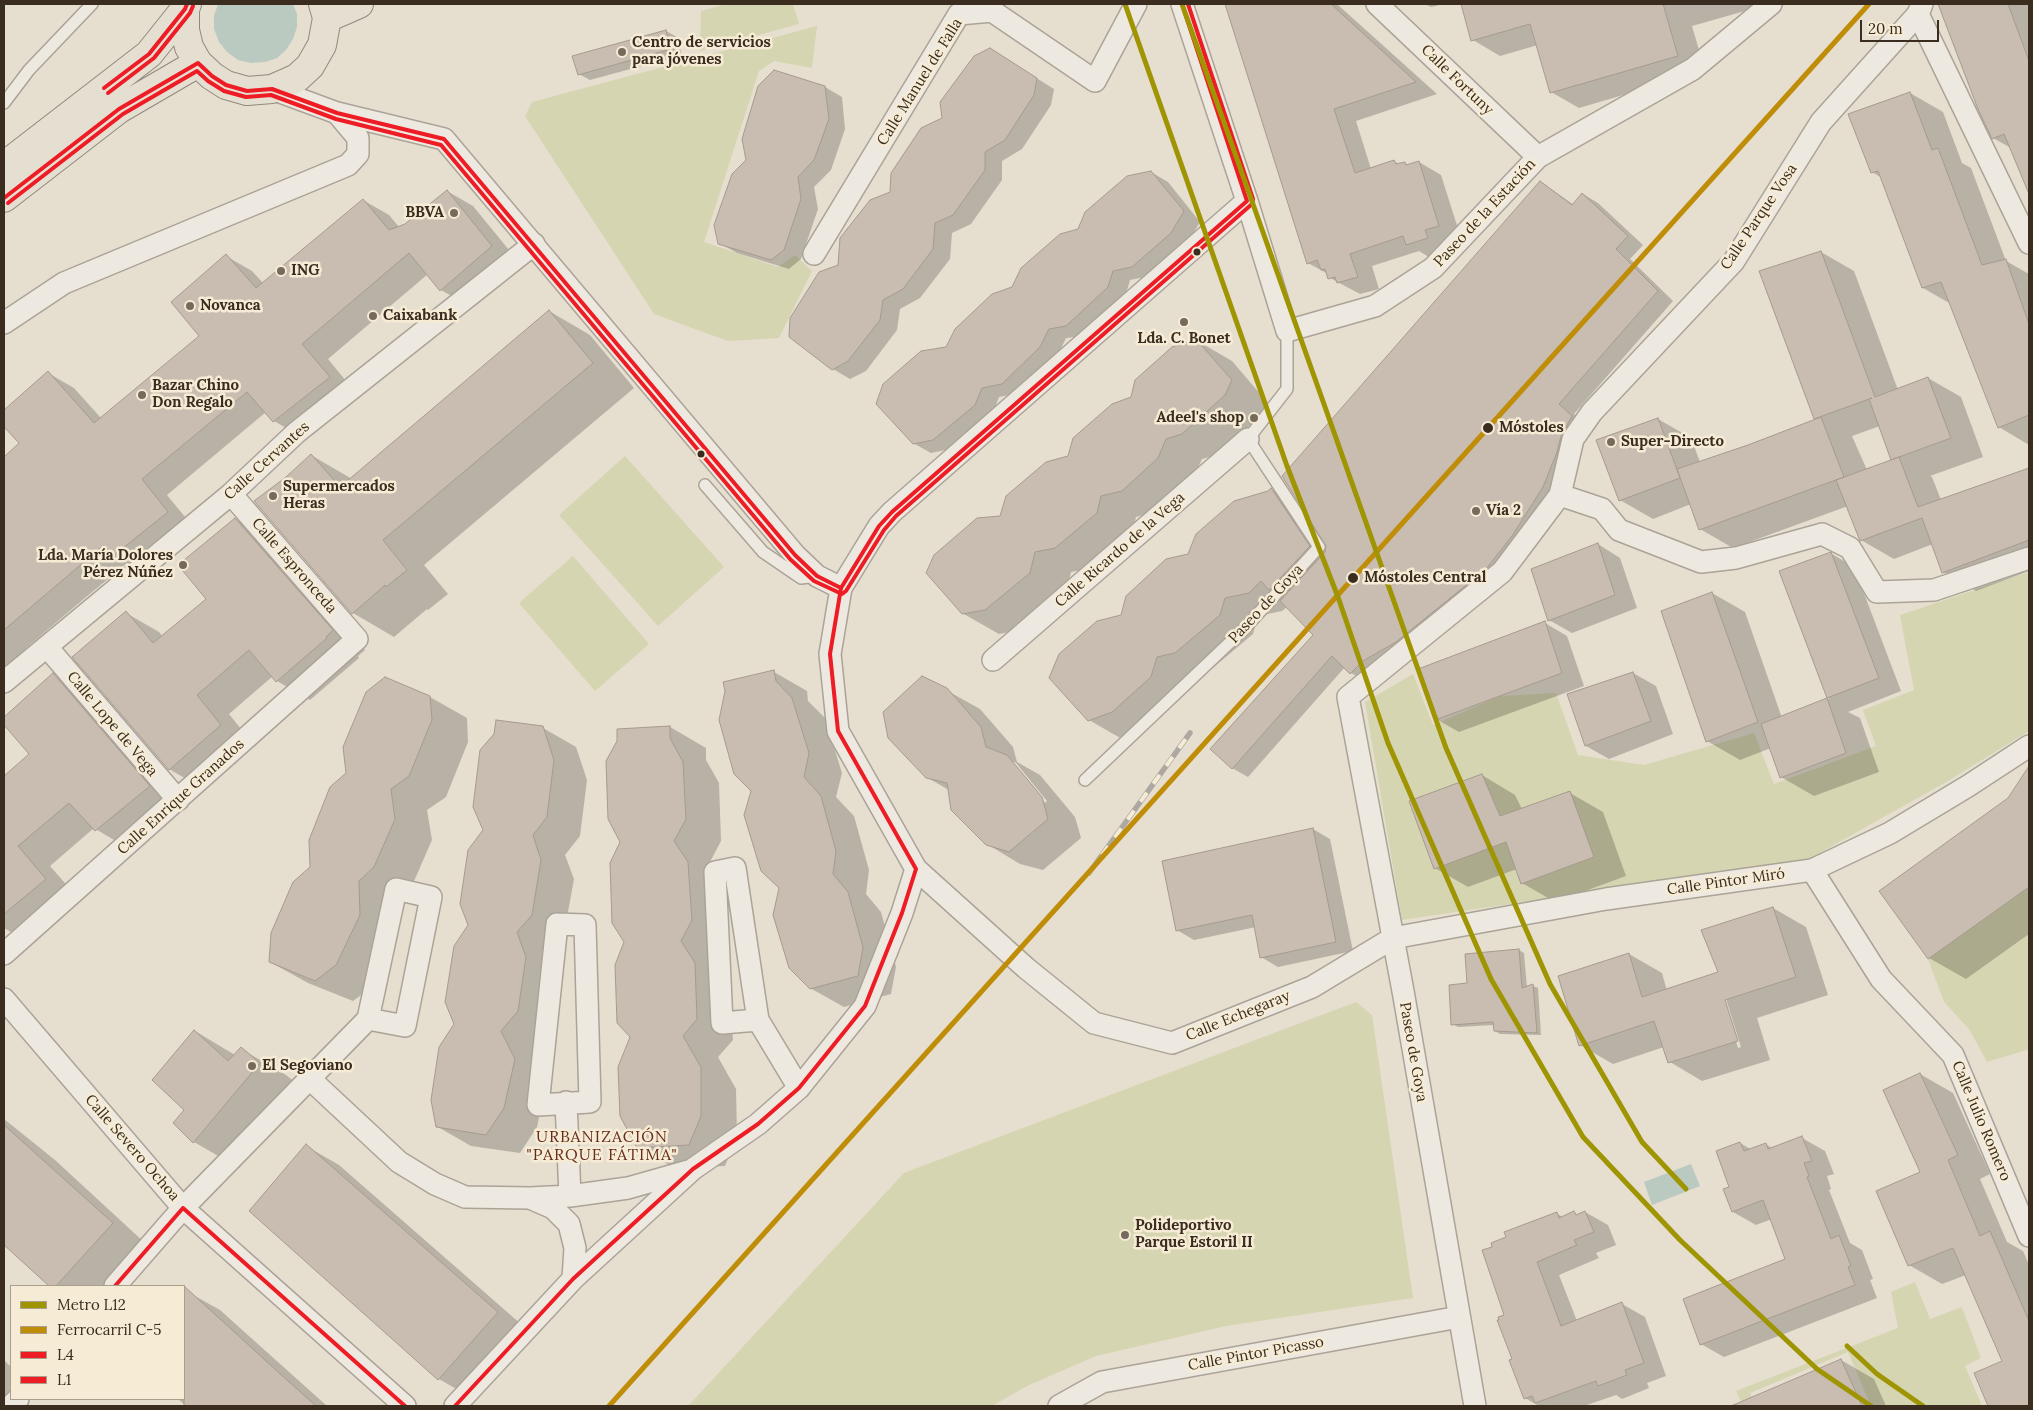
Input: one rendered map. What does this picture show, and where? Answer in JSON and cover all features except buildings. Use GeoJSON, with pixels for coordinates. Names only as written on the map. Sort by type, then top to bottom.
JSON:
{"type":"FeatureCollection","features":[{"type":"Feature","properties":{"kind":"main road"},"geometry":{"type":"LineString","coordinates":[[186,6],[185,30],[189,48],[198,63],[212,76],[226,85],[247,91],[272,89],[297,78],[310,66],[322,45],[325,11],[358,4]]}},
{"type":"Feature","properties":{"kind":"main road"},"geometry":{"type":"LineString","coordinates":[[4,166],[149,54],[186,6]]}},
{"type":"Feature","properties":{"kind":"main road"},"geometry":{"type":"LineString","coordinates":[[4,198],[119,109],[198,63]]}},
{"type":"Feature","properties":{"kind":"street","name":"Calle Manuel de Falla"},"geometry":{"type":"LineString","coordinates":[[814,254],[959,14],[992,11],[1095,81],[1136,4]]}},
{"type":"Feature","properties":{"kind":"street"},"geometry":{"type":"LineString","coordinates":[[1182,4],[1247,201],[1287,331]]}},
{"type":"Feature","properties":{"kind":"street","name":"Calle Fortuny"},"geometry":{"type":"LineString","coordinates":[[1377,4],[1538,157]]}},
{"type":"Feature","properties":{"kind":"street","name":"Paseo de la Estación"},"geometry":{"type":"LineString","coordinates":[[1287,331],[1375,306],[1434,268],[1538,157],[1694,69],[1771,4]]}},
{"type":"Feature","properties":{"kind":"street","name":"Calle Parque Vosa"},"geometry":{"type":"LineString","coordinates":[[1348,697],[1502,572],[1560,495],[1573,439],[1592,412],[1734,261],[1821,122],[1920,9],[2029,243]]}},
{"type":"Feature","properties":{"kind":"street"},"geometry":{"type":"LineString","coordinates":[[272,89],[337,113],[444,139],[789,548],[817,576],[840,588]]}},
{"type":"Feature","properties":{"kind":"street"},"geometry":{"type":"LineString","coordinates":[[4,323],[64,283],[348,165],[358,154],[358,138],[337,113]]}},
{"type":"Feature","properties":{"kind":"street","name":"Calle Echegaray"},"geometry":{"type":"LineString","coordinates":[[1247,201],[892,512],[879,526],[840,588],[830,654],[838,731],[916,869],[1026,968],[1094,1023],[1172,1043],[1312,987],[1393,938]]}},
{"type":"Feature","properties":{"kind":"street","name":"Calle Cervantes"},"geometry":{"type":"LineString","coordinates":[[4,682],[230,494],[297,432],[534,244]]}},
{"type":"Feature","properties":{"kind":"street","name":"Calle Ricardo de la Vega"},"geometry":{"type":"LineString","coordinates":[[993,660],[1248,439]]}},
{"type":"Feature","properties":{"kind":"street","name":"Calle Espronceda"},"geometry":{"type":"LineString","coordinates":[[230,494],[357,638]]}},
{"type":"Feature","properties":{"kind":"street"},"geometry":{"type":"LineString","coordinates":[[1560,495],[1602,509],[1619,530],[1701,562],[1736,558],[1822,534],[1850,548],[1877,592],[1934,590],[2029,558]]}},
{"type":"Feature","properties":{"kind":"street","name":"Calle Enrique Granados"},"geometry":{"type":"LineString","coordinates":[[4,954],[357,638]]}},
{"type":"Feature","properties":{"kind":"street","name":"Calle Lope de Vega"},"geometry":{"type":"LineString","coordinates":[[47,647],[178,800]]}},
{"type":"Feature","properties":{"kind":"street","name":"Paseo de Goya"},"geometry":{"type":"LineString","coordinates":[[1348,697],[1393,938],[1475,1406]]}},
{"type":"Feature","properties":{"kind":"street","name":"Calle Pintor Miró"},"geometry":{"type":"LineString","coordinates":[[1393,938],[1606,899],[1812,870],[1890,834],[2029,746]]}},
{"type":"Feature","properties":{"kind":"street"},"geometry":{"type":"LineString","coordinates":[[758,1020],[722,1023],[715,872],[735,868],[758,1020],[799,1088]]}},
{"type":"Feature","properties":{"kind":"street"},"geometry":{"type":"LineString","coordinates":[[455,1406],[573,1279],[694,1169],[758,1124],[799,1088],[865,1006],[902,913],[916,869]]}},
{"type":"Feature","properties":{"kind":"street","name":"Calle Julio Romero"},"geometry":{"type":"LineString","coordinates":[[1812,870],[1880,979],[1953,1055],[2029,1236]]}},
{"type":"Feature","properties":{"kind":"street"},"geometry":{"type":"LineString","coordinates":[[116,1285],[183,1208],[368,1019],[396,889],[431,897],[405,1026],[368,1019]]}},
{"type":"Feature","properties":{"kind":"street"},"geometry":{"type":"LineString","coordinates":[[557,924],[585,925],[590,1102],[566,1102],[538,1105],[557,924]]}},
{"type":"Feature","properties":{"kind":"street","name":"Calle Severo Ochoa"},"geometry":{"type":"LineString","coordinates":[[4,999],[183,1208],[405,1406]]}},
{"type":"Feature","properties":{"kind":"street"},"geometry":{"type":"LineString","coordinates":[[310,1079],[399,1162],[435,1184],[465,1198],[570,1196],[628,1188],[694,1169]]}},
{"type":"Feature","properties":{"kind":"street"},"geometry":{"type":"LineString","coordinates":[[566,1102],[570,1196]]}},
{"type":"Feature","properties":{"kind":"street"},"geometry":{"type":"LineString","coordinates":[[530,1198],[553,1208],[569,1224],[576,1248],[573,1279]]}},
{"type":"Feature","properties":{"kind":"street","name":"Calle Pintor Picasso"},"geometry":{"type":"LineString","coordinates":[[1058,1406],[1102,1382],[1459,1317]]}},
{"type":"Feature","properties":{"kind":"lane"},"geometry":{"type":"LineString","coordinates":[[4,103],[29,70],[92,4]]}},
{"type":"Feature","properties":{"kind":"lane"},"geometry":{"type":"LineString","coordinates":[[1248,439],[1287,389],[1287,331]]}},
{"type":"Feature","properties":{"kind":"lane","name":"Paseo de Goya"},"geometry":{"type":"LineString","coordinates":[[1085,780],[1244,630],[1319,547],[1248,439]]}},
{"type":"Feature","properties":{"kind":"lane"},"geometry":{"type":"LineString","coordinates":[[705,485],[764,552],[801,578],[817,576]]}},
{"type":"Feature","properties":{"kind":"green space"},"geometry":{"type":"Polygon","coordinates":[[[726,4],[793,4],[799,24],[700,51],[701,11],[726,4]]]}},
{"type":"Feature","properties":{"kind":"green space"},"geometry":{"type":"Polygon","coordinates":[[[817,26],[812,68],[774,61],[759,71],[704,242],[778,267],[795,255],[812,271],[779,338],[728,341],[654,314],[525,116],[532,102],[817,26]]]}},
{"type":"Feature","properties":{"kind":"green space"},"geometry":{"type":"Polygon","coordinates":[[[625,456],[724,567],[658,626],[559,515],[625,456]]]}},
{"type":"Feature","properties":{"kind":"green space"},"geometry":{"type":"Polygon","coordinates":[[[573,556],[649,644],[595,691],[519,603],[573,556]]]}},
{"type":"Feature","properties":{"kind":"green space"},"geometry":{"type":"Polygon","coordinates":[[[2029,572],[2029,731],[1948,781],[1807,860],[1402,920],[1365,702],[1413,674],[1433,725],[1500,696],[1556,693],[1578,755],[1644,765],[1754,733],[1774,784],[1876,746],[1863,710],[1914,690],[1900,615],[2029,572]]]}},
{"type":"Feature","properties":{"kind":"green space"},"geometry":{"type":"Polygon","coordinates":[[[2029,887],[2029,1051],[1987,1062],[1969,1029],[1944,1002],[1928,959],[2029,887]]]}},
{"type":"Feature","properties":{"kind":"green space","name":"Polideportivo Parque Estoril II"},"geometry":{"type":"Polygon","coordinates":[[[1356,1002],[1372,1015],[1413,1298],[1226,1326],[1096,1356],[1027,1386],[992,1406],[688,1406],[904,1173],[1356,1002]]]}},
{"type":"Feature","properties":{"kind":"green space"},"geometry":{"type":"Polygon","coordinates":[[[1915,1282],[1930,1319],[1962,1307],[1981,1358],[1965,1366],[1982,1406],[1871,1406],[1848,1352],[1750,1393],[1755,1406],[1743,1406],[1736,1391],[1898,1328],[1891,1292],[1915,1282]]]}},
{"type":"Feature","properties":{"kind":"shaded area"},"geometry":{"type":"Polygon","coordinates":[[[218,4],[293,4],[297,14],[297,27],[293,39],[286,50],[277,58],[265,62],[251,63],[238,60],[227,52],[219,42],[214,29],[214,16],[218,4]]]}},
{"type":"Feature","properties":{"kind":"shaded area"},"geometry":{"type":"Polygon","coordinates":[[[1691,1164],[1700,1186],[1652,1205],[1644,1182],[1691,1164]]]}},
{"type":"Feature","properties":{"kind":"railway"},"geometry":{"type":"LineString","coordinates":[[1089,873],[1190,733]]}},
{"type":"Feature","properties":{"kind":"metro line","name":"L12"},"geometry":{"type":"LineString","coordinates":[[1125,4],[1287,466],[1338,597],[1388,743],[1491,979],[1583,1137],[1680,1240],[1817,1369],[1871,1406]]}},
{"type":"Feature","properties":{"kind":"metro line","name":"L12"},"geometry":{"type":"LineString","coordinates":[[1182,4],[1446,748],[1550,984],[1642,1142],[1686,1189]]}},
{"type":"Feature","properties":{"kind":"metro line","name":"L12"},"geometry":{"type":"LineString","coordinates":[[1847,1346],[1877,1374],[1923,1406]]}},
{"type":"Feature","properties":{"kind":"rail line","name":"C-5"},"geometry":{"type":"LineString","coordinates":[[609,1406],[1869,4]]}},
{"type":"Feature","properties":{"kind":"transit line","name":"L4"},"geometry":{"type":"LineString","coordinates":[[104,88],[149,54],[187,4]]}},
{"type":"Feature","properties":{"kind":"transit line","name":"L4"},"geometry":{"type":"LineString","coordinates":[[916,869],[838,731],[830,654],[841,588],[879,526],[892,512],[1247,201],[1182,4]]}},
{"type":"Feature","properties":{"kind":"transit line","name":"L1"},"geometry":{"type":"LineString","coordinates":[[8,203],[123,114],[197,71],[224,91],[246,97],[271,95],[336,119],[441,145],[790,559],[814,581],[842,594],[846,591],[884,530],[896,516],[1252,204],[1253,199],[1188,4]]}},
{"type":"Feature","properties":{"kind":"transit line","name":"L1"},"geometry":{"type":"LineString","coordinates":[[108,93],[154,58],[190,13],[193,6]]}},
{"type":"Feature","properties":{"kind":"transit line","name":"L4"},"geometry":{"type":"LineString","coordinates":[[4,198],[119,109],[198,63],[212,76],[226,85],[247,91],[272,89],[337,113],[444,139],[795,555],[817,576],[841,588]]}},
{"type":"Feature","properties":{"kind":"transit line","name":"L4"},"geometry":{"type":"LineString","coordinates":[[455,1406],[573,1279],[693,1169],[758,1124],[799,1088],[865,1006],[902,913],[916,869]]}},
{"type":"Feature","properties":{"kind":"transit line","name":"L4"},"geometry":{"type":"LineString","coordinates":[[183,1208],[405,1406]]}},
{"type":"Feature","properties":{"kind":"transit line","name":"L4"},"geometry":{"type":"LineString","coordinates":[[116,1285],[183,1208]]}},
{"type":"Feature","properties":{"kind":"place","name":"Centro de servicios para jóvenes"},"geometry":{"type":"Point","coordinates":[622,52]}},
{"type":"Feature","properties":{"kind":"place","name":"BBVA"},"geometry":{"type":"Point","coordinates":[454,213]}},
{"type":"Feature","properties":{"kind":"place","name":"ING"},"geometry":{"type":"Point","coordinates":[281,271]}},
{"type":"Feature","properties":{"kind":"place","name":"Novanca"},"geometry":{"type":"Point","coordinates":[190,306]}},
{"type":"Feature","properties":{"kind":"place","name":"Caixabank"},"geometry":{"type":"Point","coordinates":[373,316]}},
{"type":"Feature","properties":{"kind":"place","name":"Lda. C. Bonet"},"geometry":{"type":"Point","coordinates":[1184,322]}},
{"type":"Feature","properties":{"kind":"place","name":"Bazar Chino Don Regalo"},"geometry":{"type":"Point","coordinates":[142,395]}},
{"type":"Feature","properties":{"kind":"place","name":"Adeel's shop"},"geometry":{"type":"Point","coordinates":[1254,418]}},
{"type":"Feature","properties":{"kind":"place","name":"Móstoles"},"geometry":{"type":"Point","coordinates":[1488,428]}},
{"type":"Feature","properties":{"kind":"place","name":"Super-Directo"},"geometry":{"type":"Point","coordinates":[1611,442]}},
{"type":"Feature","properties":{"kind":"place","name":"Supermercados Heras"},"geometry":{"type":"Point","coordinates":[273,496]}},
{"type":"Feature","properties":{"kind":"place","name":"Vía 2"},"geometry":{"type":"Point","coordinates":[1476,511]}},
{"type":"Feature","properties":{"kind":"place","name":"Lda. María Dolores Pérez Núñez"},"geometry":{"type":"Point","coordinates":[183,565]}},
{"type":"Feature","properties":{"kind":"place","name":"Móstoles Central"},"geometry":{"type":"Point","coordinates":[1353,578]}},
{"type":"Feature","properties":{"kind":"place","name":"El Segoviano"},"geometry":{"type":"Point","coordinates":[252,1066]}},
{"type":"Feature","properties":{"kind":"place","name":"Polideportivo Parque Estoril II"},"geometry":{"type":"Point","coordinates":[1125,1235]}},
{"type":"Feature","properties":{"kind":"district","name":"URBANIZACIÓN \"PARQUE FÁTIMA\""},"geometry":{"type":"Point","coordinates":[602,1146]}}]}
